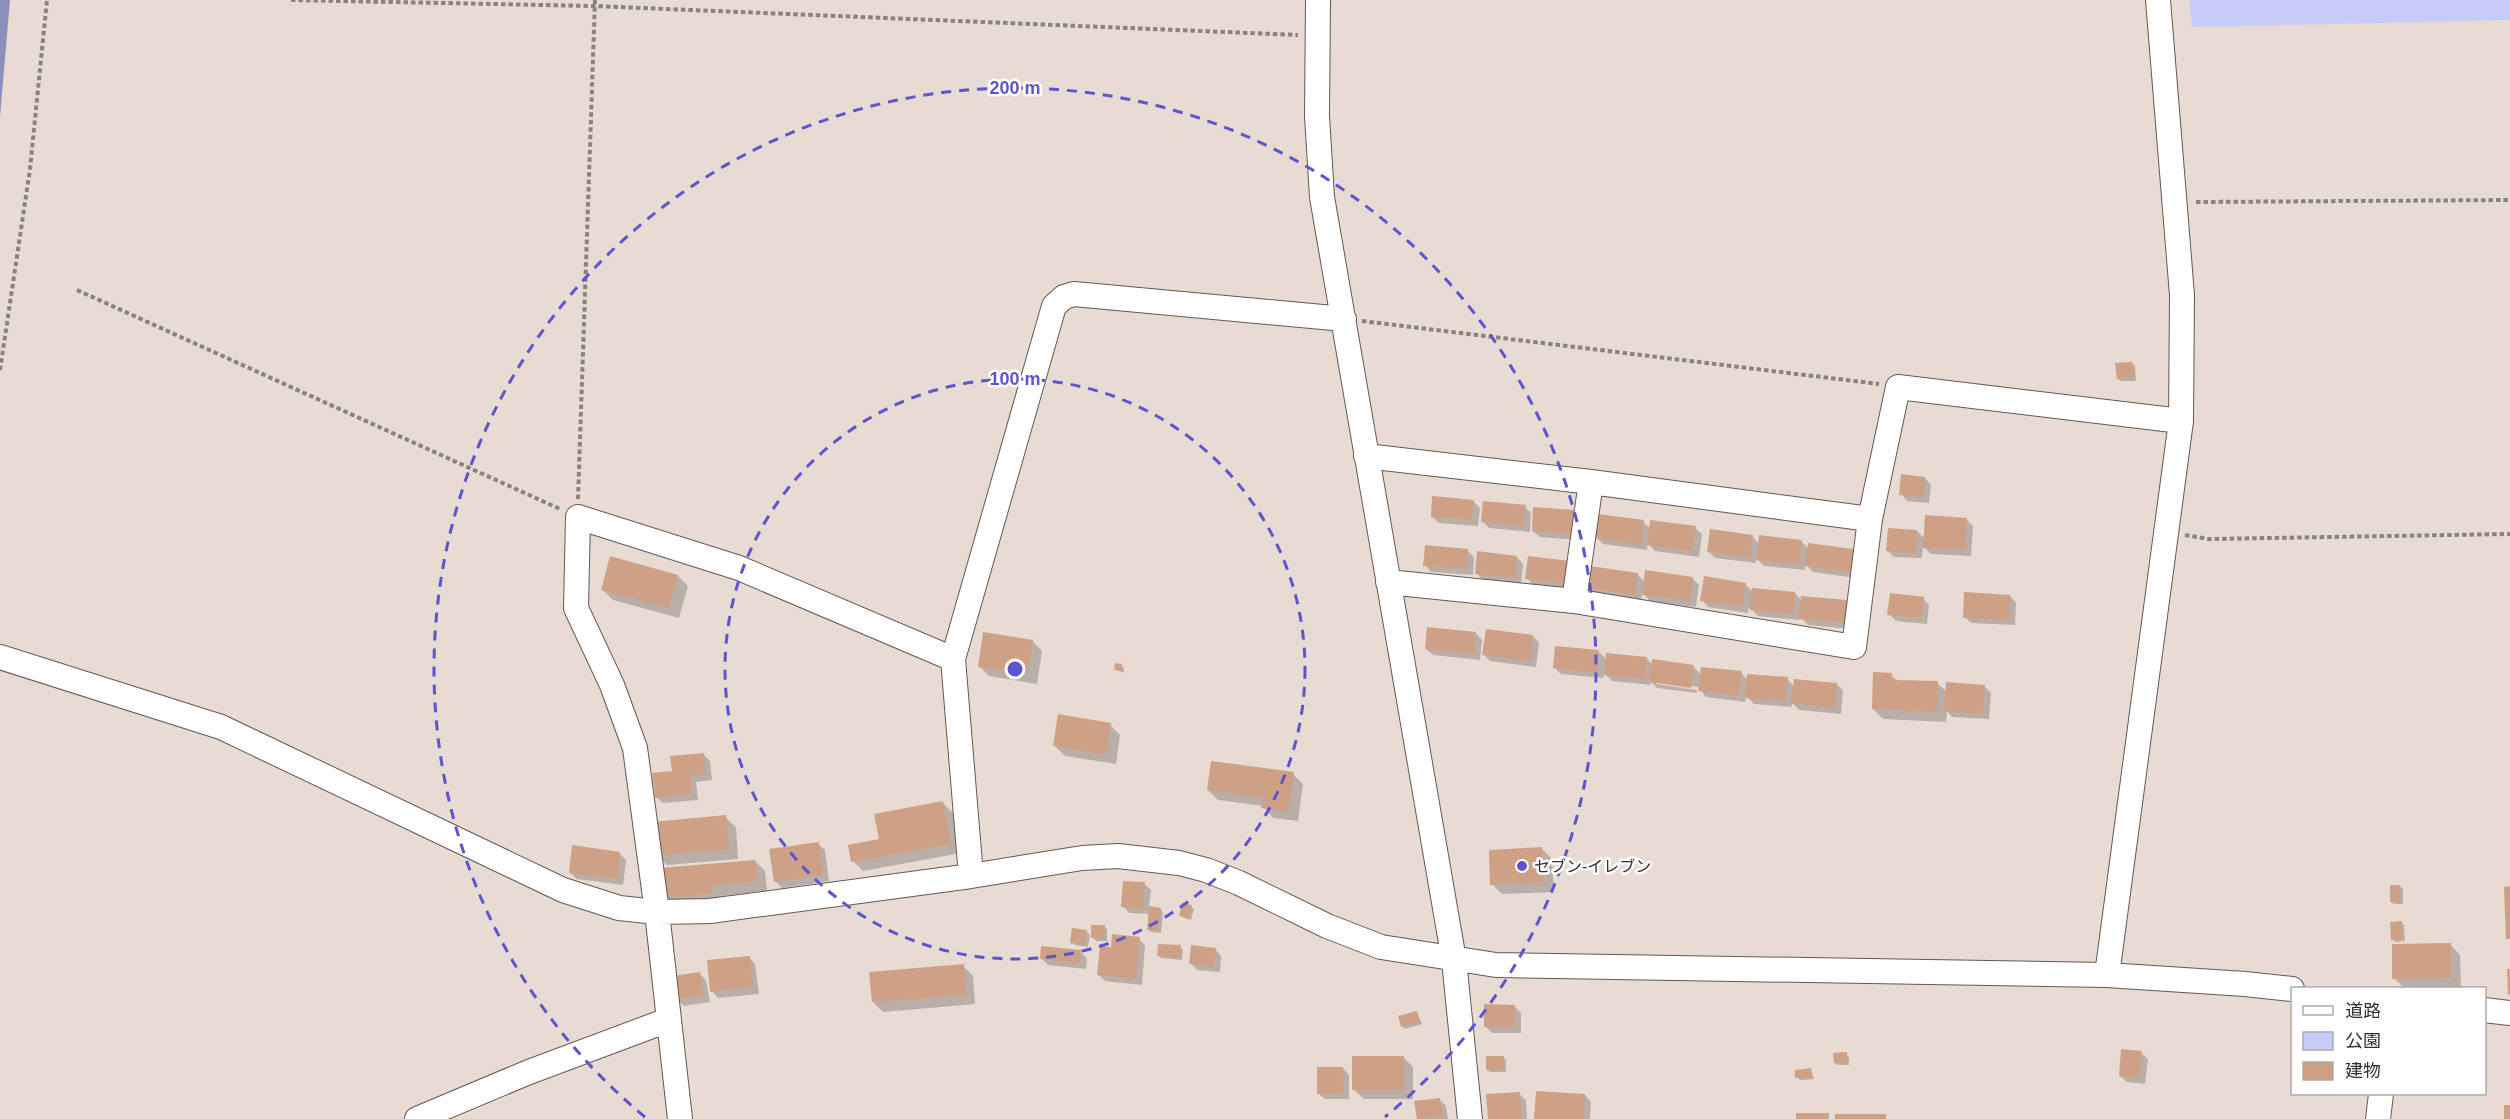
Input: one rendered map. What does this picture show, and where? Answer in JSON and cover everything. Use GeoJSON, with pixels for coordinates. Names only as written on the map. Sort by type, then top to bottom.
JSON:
{"type":"FeatureCollection","features":[{"type":"Feature","properties":{"kind":"street"},"geometry":{"type":"LineString","coordinates":[[1318,0],[1317,116],[1322,197],[1454,960],[1470,1119]]}},
{"type":"Feature","properties":{"kind":"street"},"geometry":{"type":"LineString","coordinates":[[2107,975],[2181,421],[2182,295],[2158,0]]}},
{"type":"Feature","properties":{"kind":"street"},"geometry":{"type":"LineString","coordinates":[[971,876],[953,659],[1054,306],[1064,297],[1074,294],[1344,319]]}},
{"type":"Feature","properties":{"kind":"street"},"geometry":{"type":"LineString","coordinates":[[1388,582],[1574,601],[1854,647],[1870,519],[1898,387],[2181,421]]}},
{"type":"Feature","properties":{"kind":"street"},"geometry":{"type":"LineString","coordinates":[[1366,456],[1591,482],[1870,519]]}},
{"type":"Feature","properties":{"kind":"street"},"geometry":{"type":"LineString","coordinates":[[1574,601],[1591,482]]}},
{"type":"Feature","properties":{"kind":"street"},"geometry":{"type":"LineString","coordinates":[[680,1119],[657,912],[635,748],[612,685],[576,608],[578,517],[739,568],[953,659]]}},
{"type":"Feature","properties":{"kind":"street"},"geometry":{"type":"LineString","coordinates":[[0,657],[221,727],[563,890],[619,908],[657,912],[710,911],[971,876],[1082,858],[1118,856],[1179,863],[1206,870],[1239,883],[1358,940],[1391,949],[1496,965],[2107,975],[2291,989]]}},
{"type":"Feature","properties":{"kind":"street"},"geometry":{"type":"LineString","coordinates":[[2486,1010],[2510,1012]]}},
{"type":"Feature","properties":{"kind":"street"},"geometry":{"type":"LineString","coordinates":[[417,1119],[529,1072],[668,1020]]}},
{"type":"Feature","properties":{"kind":"street"},"geometry":{"type":"LineString","coordinates":[[2378,1119],[2381,1095]]}},
{"type":"Feature","properties":{"kind":"path"},"geometry":{"type":"LineString","coordinates":[[0,370],[30,169],[47,0]]}},
{"type":"Feature","properties":{"kind":"path"},"geometry":{"type":"LineString","coordinates":[[291,0],[594,6],[1316,36]]}},
{"type":"Feature","properties":{"kind":"path"},"geometry":{"type":"LineString","coordinates":[[77,290],[578,517],[595,0]]}},
{"type":"Feature","properties":{"kind":"path"},"geometry":{"type":"LineString","coordinates":[[2174,202],[2510,200]]}},
{"type":"Feature","properties":{"kind":"path"},"geometry":{"type":"LineString","coordinates":[[1344,319],[1898,387]]}},
{"type":"Feature","properties":{"kind":"path"},"geometry":{"type":"LineString","coordinates":[[2167,532],[2208,539],[2510,534]]}},
{"type":"Feature","properties":{"kind":"green space"},"geometry":{"type":"Polygon","coordinates":[[[2189,0],[2510,0],[2510,20],[2192,27],[2189,0]]]}},
{"type":"Feature","properties":{"kind":"shaded area"},"geometry":{"type":"Polygon","coordinates":[[[0,0],[10,0],[0,117],[0,0]]]}},
{"type":"Feature","properties":{"kind":"building"},"geometry":{"type":"Polygon","coordinates":[[[2132,362],[2134,378],[2117,379],[2115,363],[2132,362]]]}},
{"type":"Feature","properties":{"kind":"building"},"geometry":{"type":"Polygon","coordinates":[[[1901,474],[1925,477],[1923,497],[1899,495],[1901,474]]]}},
{"type":"Feature","properties":{"kind":"building"},"geometry":{"type":"Polygon","coordinates":[[[1432,496],[1474,500],[1472,520],[1431,517],[1432,496]]]}},
{"type":"Feature","properties":{"kind":"building"},"geometry":{"type":"Polygon","coordinates":[[[1483,501],[1526,505],[1523,526],[1481,522],[1483,501]]]}},
{"type":"Feature","properties":{"kind":"building"},"geometry":{"type":"Polygon","coordinates":[[[1533,507],[1574,510],[1572,534],[1532,531],[1533,507]]]}},
{"type":"Feature","properties":{"kind":"building"},"geometry":{"type":"Polygon","coordinates":[[[1598,514],[1644,520],[1641,545],[1595,538],[1598,514]]]}},
{"type":"Feature","properties":{"kind":"building"},"geometry":{"type":"Polygon","coordinates":[[[1925,515],[1967,518],[1965,550],[1923,548],[1925,515]]]}},
{"type":"Feature","properties":{"kind":"building"},"geometry":{"type":"Polygon","coordinates":[[[1650,520],[1696,526],[1692,551],[1647,545],[1650,520]]]}},
{"type":"Feature","properties":{"kind":"building"},"geometry":{"type":"Polygon","coordinates":[[[1888,528],[1917,530],[1916,553],[1886,551],[1888,528]]]}},
{"type":"Feature","properties":{"kind":"building"},"geometry":{"type":"Polygon","coordinates":[[[1710,529],[1753,535],[1750,558],[1707,552],[1710,529]]]}},
{"type":"Feature","properties":{"kind":"building"},"geometry":{"type":"Polygon","coordinates":[[[1759,535],[1802,540],[1799,565],[1756,560],[1759,535]]]}},
{"type":"Feature","properties":{"kind":"building"},"geometry":{"type":"Polygon","coordinates":[[[1808,543],[1853,549],[1850,572],[1805,566],[1808,543]]]}},
{"type":"Feature","properties":{"kind":"building"},"geometry":{"type":"Polygon","coordinates":[[[1425,545],[1468,549],[1467,569],[1423,566],[1425,545]]]}},
{"type":"Feature","properties":{"kind":"building"},"geometry":{"type":"Polygon","coordinates":[[[1477,551],[1517,556],[1515,578],[1475,574],[1477,551]]]}},
{"type":"Feature","properties":{"kind":"building"},"geometry":{"type":"Polygon","coordinates":[[[610,556],[678,575],[669,608],[601,590],[610,556]]]}},
{"type":"Feature","properties":{"kind":"building"},"geometry":{"type":"Polygon","coordinates":[[[1528,556],[1570,561],[1567,584],[1525,579],[1528,556]]]}},
{"type":"Feature","properties":{"kind":"building"},"geometry":{"type":"Polygon","coordinates":[[[1590,566],[1638,573],[1635,595],[1587,588],[1590,566]]]}},
{"type":"Feature","properties":{"kind":"building"},"geometry":{"type":"Polygon","coordinates":[[[1645,570],[1693,577],[1690,601],[1642,595],[1645,570]]]}},
{"type":"Feature","properties":{"kind":"building"},"geometry":{"type":"Polygon","coordinates":[[[1704,576],[1746,583],[1742,607],[1700,601],[1704,576]]]}},
{"type":"Feature","properties":{"kind":"building"},"geometry":{"type":"Polygon","coordinates":[[[1752,588],[1795,592],[1793,615],[1750,610],[1752,588]]]}},
{"type":"Feature","properties":{"kind":"building"},"geometry":{"type":"Polygon","coordinates":[[[1964,592],[2010,595],[2009,620],[1963,618],[1964,592]]]}},
{"type":"Feature","properties":{"kind":"building"},"geometry":{"type":"Polygon","coordinates":[[[1890,593],[1924,597],[1921,618],[1887,615],[1890,593]]]}},
{"type":"Feature","properties":{"kind":"building"},"geometry":{"type":"Polygon","coordinates":[[[1801,596],[1847,600],[1845,623],[1799,619],[1801,596]]]}},
{"type":"Feature","properties":{"kind":"building"},"geometry":{"type":"Polygon","coordinates":[[[1427,627],[1476,632],[1474,654],[1425,649],[1427,627]]]}},
{"type":"Feature","properties":{"kind":"building"},"geometry":{"type":"Polygon","coordinates":[[[1486,629],[1533,635],[1530,661],[1482,655],[1486,629]]]}},
{"type":"Feature","properties":{"kind":"building"},"geometry":{"type":"Polygon","coordinates":[[[983,632],[1033,640],[1027,674],[978,667],[983,632]]]}},
{"type":"Feature","properties":{"kind":"building"},"geometry":{"type":"Polygon","coordinates":[[[1555,646],[1599,650],[1597,673],[1553,668],[1555,646]]]}},
{"type":"Feature","properties":{"kind":"building"},"geometry":{"type":"Polygon","coordinates":[[[1606,653],[1647,657],[1645,679],[1604,675],[1606,653]]]}},
{"type":"Feature","properties":{"kind":"building"},"geometry":{"type":"Polygon","coordinates":[[[1652,659],[1694,665],[1691,688],[1649,682],[1652,659]]]}},
{"type":"Feature","properties":{"kind":"building"},"geometry":{"type":"Polygon","coordinates":[[[1115,663],[1122,664],[1122,671],[1114,670],[1115,663]]]}},
{"type":"Feature","properties":{"kind":"building"},"geometry":{"type":"Polygon","coordinates":[[[1701,667],[1742,671],[1739,696],[1698,691],[1701,667]]]}},
{"type":"Feature","properties":{"kind":"building"},"geometry":{"type":"Polygon","coordinates":[[[1873,672],[1892,673],[1892,680],[1938,681],[1937,712],[1872,709],[1873,672]]]}},
{"type":"Feature","properties":{"kind":"building"},"geometry":{"type":"Polygon","coordinates":[[[1747,674],[1788,677],[1786,701],[1745,698],[1747,674]]]}},
{"type":"Feature","properties":{"kind":"building"},"geometry":{"type":"Polygon","coordinates":[[[1794,679],[1837,683],[1835,708],[1791,704],[1794,679]]]}},
{"type":"Feature","properties":{"kind":"building"},"geometry":{"type":"Polygon","coordinates":[[[1946,682],[1985,685],[1983,714],[1944,711],[1946,682]]]}},
{"type":"Feature","properties":{"kind":"building"},"geometry":{"type":"Polygon","coordinates":[[[1058,714],[1111,723],[1106,755],[1053,746],[1058,714]]]}},
{"type":"Feature","properties":{"kind":"building"},"geometry":{"type":"Polygon","coordinates":[[[704,753],[706,774],[690,776],[692,794],[655,798],[652,773],[672,771],[670,756],[704,753]]]}},
{"type":"Feature","properties":{"kind":"building"},"geometry":{"type":"Polygon","coordinates":[[[1211,761],[1294,772],[1288,812],[1261,808],[1262,798],[1207,790],[1211,761]]]}},
{"type":"Feature","properties":{"kind":"building"},"geometry":{"type":"Polygon","coordinates":[[[943,801],[951,844],[851,862],[848,845],[879,839],[874,814],[943,801]]]}},
{"type":"Feature","properties":{"kind":"building"},"geometry":{"type":"Polygon","coordinates":[[[726,815],[729,849],[655,856],[652,822],[726,815]]]}},
{"type":"Feature","properties":{"kind":"building"},"geometry":{"type":"Polygon","coordinates":[[[819,842],[823,875],[774,882],[769,849],[819,842]]]}},
{"type":"Feature","properties":{"kind":"building"},"geometry":{"type":"Polygon","coordinates":[[[572,845],[620,852],[617,879],[569,873],[572,845]]]}},
{"type":"Feature","properties":{"kind":"building"},"geometry":{"type":"Polygon","coordinates":[[[1542,847],[1544,882],[1490,885],[1489,850],[1542,847]]]}},
{"type":"Feature","properties":{"kind":"building"},"geometry":{"type":"Polygon","coordinates":[[[755,860],[758,881],[711,886],[712,894],[663,898],[660,868],[755,860]]]}},
{"type":"Feature","properties":{"kind":"building"},"geometry":{"type":"Polygon","coordinates":[[[1123,881],[1145,882],[1143,909],[1121,907],[1123,881]]]}},
{"type":"Feature","properties":{"kind":"building"},"geometry":{"type":"Polygon","coordinates":[[[2390,885],[2400,885],[2401,902],[2390,902],[2390,885]]]}},
{"type":"Feature","properties":{"kind":"building"},"geometry":{"type":"Polygon","coordinates":[[[2510,886],[2510,939],[2506,939],[2504,887],[2510,886]]]}},
{"type":"Feature","properties":{"kind":"building"},"geometry":{"type":"Polygon","coordinates":[[[1182,903],[1192,905],[1189,918],[1179,916],[1182,903]]]}},
{"type":"Feature","properties":{"kind":"building"},"geometry":{"type":"Polygon","coordinates":[[[1149,906],[1161,908],[1158,931],[1147,930],[1149,906]]]}},
{"type":"Feature","properties":{"kind":"building"},"geometry":{"type":"Polygon","coordinates":[[[2402,921],[2403,939],[2391,940],[2390,922],[2402,921]]]}},
{"type":"Feature","properties":{"kind":"building"},"geometry":{"type":"Polygon","coordinates":[[[1091,925],[1105,925],[1104,939],[1091,938],[1091,925]]]}},
{"type":"Feature","properties":{"kind":"building"},"geometry":{"type":"Polygon","coordinates":[[[1072,928],[1087,930],[1085,945],[1070,943],[1072,928]]]}},
{"type":"Feature","properties":{"kind":"building"},"geometry":{"type":"Polygon","coordinates":[[[1112,934],[1140,937],[1136,979],[1097,975],[1100,946],[1111,947],[1112,934]]]}},
{"type":"Feature","properties":{"kind":"building"},"geometry":{"type":"Polygon","coordinates":[[[2451,943],[2451,978],[2392,979],[2392,944],[2451,943]]]}},
{"type":"Feature","properties":{"kind":"building"},"geometry":{"type":"Polygon","coordinates":[[[1158,944],[1181,945],[1180,958],[1157,956],[1158,944]]]}},
{"type":"Feature","properties":{"kind":"building"},"geometry":{"type":"Polygon","coordinates":[[[1191,945],[1216,948],[1214,967],[1189,964],[1191,945]]]}},
{"type":"Feature","properties":{"kind":"building"},"geometry":{"type":"Polygon","coordinates":[[[1041,946],[1081,950],[1080,963],[1040,959],[1041,946]]]}},
{"type":"Feature","properties":{"kind":"building"},"geometry":{"type":"Polygon","coordinates":[[[750,956],[753,987],[710,992],[707,960],[750,956]]]}},
{"type":"Feature","properties":{"kind":"building"},"geometry":{"type":"Polygon","coordinates":[[[964,964],[966,995],[872,1002],[869,972],[964,964]]]}},
{"type":"Feature","properties":{"kind":"building"},"geometry":{"type":"Polygon","coordinates":[[[2507,969],[2510,969],[2510,994],[2508,995],[2507,969]]]}},
{"type":"Feature","properties":{"kind":"building"},"geometry":{"type":"Polygon","coordinates":[[[700,972],[704,995],[676,1000],[672,976],[700,972]]]}},
{"type":"Feature","properties":{"kind":"building"},"geometry":{"type":"Polygon","coordinates":[[[1484,1004],[1515,1005],[1515,1027],[1484,1027],[1484,1004]]]}},
{"type":"Feature","properties":{"kind":"building"},"geometry":{"type":"Polygon","coordinates":[[[1417,1011],[1420,1022],[1401,1027],[1398,1016],[1417,1011]]]}},
{"type":"Feature","properties":{"kind":"building"},"geometry":{"type":"Polygon","coordinates":[[[2121,1049],[2142,1051],[2139,1078],[2119,1076],[2121,1049]]]}},
{"type":"Feature","properties":{"kind":"building"},"geometry":{"type":"Polygon","coordinates":[[[1847,1052],[1847,1063],[1834,1063],[1833,1053],[1847,1052]]]}},
{"type":"Feature","properties":{"kind":"building"},"geometry":{"type":"Polygon","coordinates":[[[1352,1056],[1404,1056],[1404,1090],[1352,1090],[1352,1056]]]}},
{"type":"Feature","properties":{"kind":"building"},"geometry":{"type":"Polygon","coordinates":[[[1486,1056],[1504,1056],[1504,1070],[1486,1070],[1486,1056]]]}},
{"type":"Feature","properties":{"kind":"building"},"geometry":{"type":"Polygon","coordinates":[[[1317,1067],[1343,1067],[1343,1094],[1317,1094],[1317,1067]]]}},
{"type":"Feature","properties":{"kind":"building"},"geometry":{"type":"Polygon","coordinates":[[[1811,1068],[1812,1077],[1795,1078],[1795,1070],[1811,1068]]]}},
{"type":"Feature","properties":{"kind":"building"},"geometry":{"type":"Polygon","coordinates":[[[1536,1091],[1585,1094],[1584,1119],[1534,1119],[1536,1091]]]}},
{"type":"Feature","properties":{"kind":"building"},"geometry":{"type":"Polygon","coordinates":[[[1520,1092],[1522,1119],[1488,1119],[1486,1094],[1520,1092]]]}},
{"type":"Feature","properties":{"kind":"building"},"geometry":{"type":"Polygon","coordinates":[[[1440,1098],[1443,1117],[1417,1119],[1414,1101],[1440,1098]]]}},
{"type":"Feature","properties":{"kind":"building"},"geometry":{"type":"Polygon","coordinates":[[[2504,1105],[2510,1105],[2510,1119],[2504,1119],[2504,1105]]]}},
{"type":"Feature","properties":{"kind":"building"},"geometry":{"type":"Polygon","coordinates":[[[1796,1113],[1829,1113],[1829,1119],[1796,1119],[1796,1113]]]}},
{"type":"Feature","properties":{"kind":"building"},"geometry":{"type":"Polygon","coordinates":[[[1835,1114],[1886,1114],[1886,1119],[1835,1119],[1835,1114]]]}},
{"type":"Feature","properties":{"kind":"place","name":"セブン-イレブン"},"geometry":{"type":"Point","coordinates":[1522,866]}}]}
